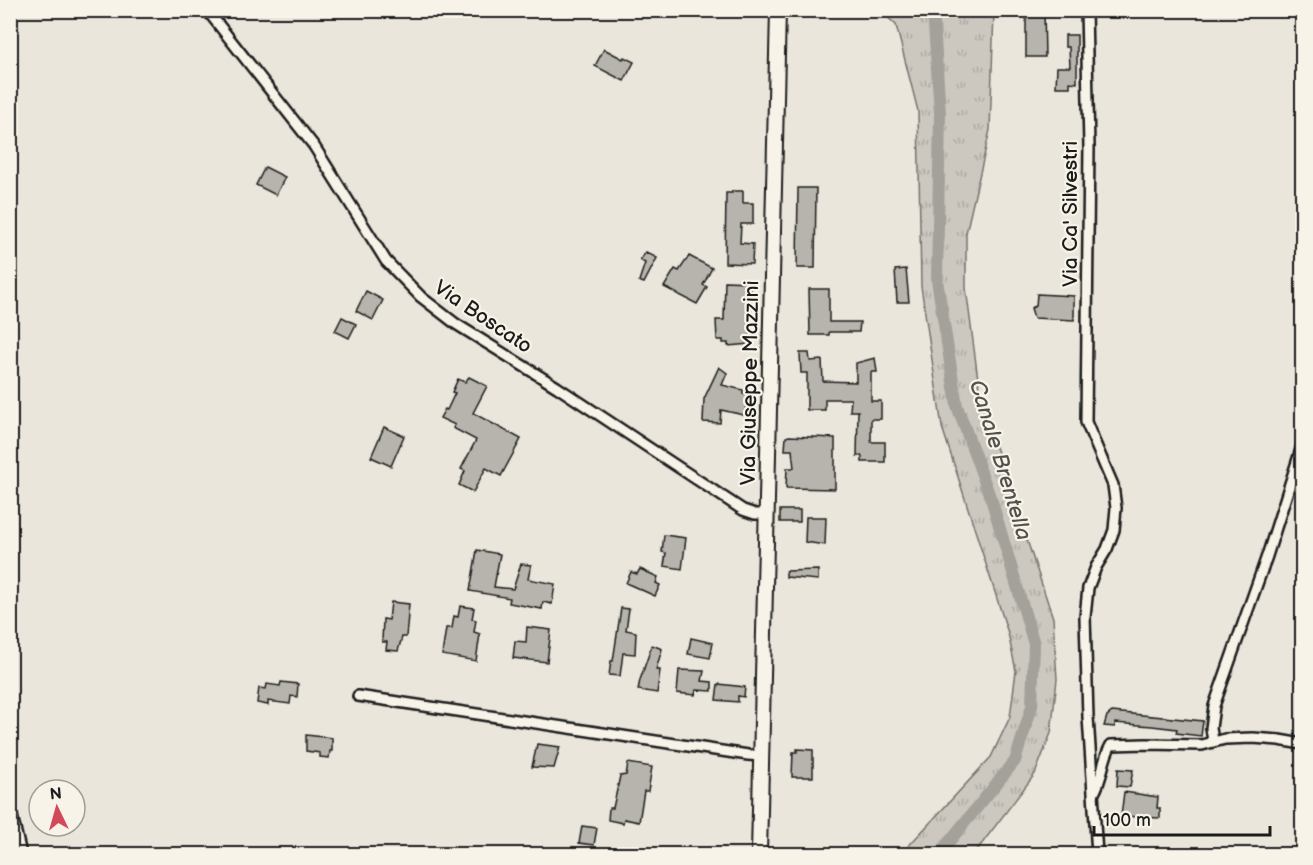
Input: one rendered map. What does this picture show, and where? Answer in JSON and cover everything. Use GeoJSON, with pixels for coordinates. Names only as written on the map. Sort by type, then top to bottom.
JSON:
{"type":"FeatureCollection","features":[{"type":"Feature","properties":{"kind":"main road","name":"Via Giuseppe Mazzini"},"geometry":{"type":"LineString","coordinates":[[759,855],[778,10]]}},
{"type":"Feature","properties":{"kind":"street","name":"Via Boscato"},"geometry":{"type":"LineString","coordinates":[[207,10],[314,146],[386,261],[421,297],[456,324],[557,387],[743,510],[755,514],[768,514]]}},
{"type":"Feature","properties":{"kind":"street","name":"Via Ca' Silvestri"},"geometry":{"type":"LineString","coordinates":[[1086,10],[1089,147],[1086,417],[1091,437],[1113,485],[1116,508],[1114,530],[1107,549],[1096,567],[1088,588],[1086,603],[1086,676],[1097,855]]}},
{"type":"Feature","properties":{"kind":"street"},"geometry":{"type":"LineString","coordinates":[[1213,741],[1211,728],[1214,706],[1267,556],[1302,446]]}},
{"type":"Feature","properties":{"kind":"street"},"geometry":{"type":"LineString","coordinates":[[358,696],[761,756]]}},
{"type":"Feature","properties":{"kind":"street"},"geometry":{"type":"LineString","coordinates":[[1093,795],[1111,745],[1202,745],[1225,739],[1253,738],[1302,744]]}},
{"type":"Feature","properties":{"kind":"street"},"geometry":{"type":"LineString","coordinates":[[10,807],[21,855]]}},
{"type":"Feature","properties":{"kind":"green space"},"geometry":{"type":"Polygon","coordinates":[[[881,11],[994,11],[990,130],[966,233],[966,288],[981,402],[1053,618],[1057,679],[1051,733],[1035,774],[974,854],[901,854],[991,757],[1010,717],[1016,671],[1008,633],[942,427],[921,286],[918,111],[896,25],[881,11]]]}},
{"type":"Feature","properties":{"kind":"building"},"geometry":{"type":"Polygon","coordinates":[[[1026,10],[1044,10],[1045,57],[1026,57],[1026,10]]]}},
{"type":"Feature","properties":{"kind":"building"},"geometry":{"type":"Polygon","coordinates":[[[1065,35],[1077,35],[1077,83],[1070,82],[1070,87],[1056,87],[1057,67],[1070,67],[1069,47],[1065,47],[1065,35]]]}},
{"type":"Feature","properties":{"kind":"building"},"geometry":{"type":"Polygon","coordinates":[[[604,49],[634,62],[624,81],[595,66],[604,49]]]}},
{"type":"Feature","properties":{"kind":"building"},"geometry":{"type":"Polygon","coordinates":[[[265,167],[285,177],[276,195],[256,185],[265,167]]]}},
{"type":"Feature","properties":{"kind":"building"},"geometry":{"type":"Polygon","coordinates":[[[798,188],[816,188],[815,268],[797,268],[798,188]]]}},
{"type":"Feature","properties":{"kind":"building"},"geometry":{"type":"Polygon","coordinates":[[[732,191],[743,191],[743,203],[753,203],[753,224],[741,224],[740,243],[753,244],[752,264],[725,263],[726,193],[732,193],[732,191]]]}},
{"type":"Feature","properties":{"kind":"building"},"geometry":{"type":"Polygon","coordinates":[[[646,252],[657,258],[644,283],[639,281],[645,263],[640,260],[646,252]]]}},
{"type":"Feature","properties":{"kind":"building"},"geometry":{"type":"Polygon","coordinates":[[[689,256],[712,268],[703,285],[707,287],[697,304],[664,287],[675,269],[679,271],[689,256]]]}},
{"type":"Feature","properties":{"kind":"building"},"geometry":{"type":"Polygon","coordinates":[[[906,269],[909,302],[897,302],[895,270],[906,269]]]}},
{"type":"Feature","properties":{"kind":"building"},"geometry":{"type":"Polygon","coordinates":[[[725,281],[751,282],[750,344],[728,346],[728,343],[723,343],[723,340],[717,340],[716,320],[724,320],[725,281]]]}},
{"type":"Feature","properties":{"kind":"building"},"geometry":{"type":"Polygon","coordinates":[[[809,289],[829,289],[829,322],[860,322],[859,332],[829,332],[829,335],[810,335],[809,289]]]}},
{"type":"Feature","properties":{"kind":"building"},"geometry":{"type":"Polygon","coordinates":[[[366,291],[383,300],[373,320],[356,311],[366,291]]]}},
{"type":"Feature","properties":{"kind":"building"},"geometry":{"type":"Polygon","coordinates":[[[1037,294],[1074,296],[1074,320],[1034,318],[1031,308],[1036,306],[1037,294]]]}},
{"type":"Feature","properties":{"kind":"building"},"geometry":{"type":"Polygon","coordinates":[[[342,317],[356,324],[349,338],[335,331],[342,317]]]}},
{"type":"Feature","properties":{"kind":"building"},"geometry":{"type":"Polygon","coordinates":[[[800,353],[809,353],[810,361],[822,360],[823,381],[856,382],[856,363],[875,358],[877,372],[871,372],[871,401],[881,401],[881,419],[871,419],[871,442],[885,442],[885,462],[862,462],[862,456],[857,456],[858,411],[850,411],[851,399],[825,399],[825,410],[807,410],[807,373],[801,373],[800,353]]]}},
{"type":"Feature","properties":{"kind":"building"},"geometry":{"type":"Polygon","coordinates":[[[719,367],[727,373],[722,385],[743,390],[743,394],[749,395],[744,415],[721,410],[720,423],[703,422],[704,399],[719,367]]]}},
{"type":"Feature","properties":{"kind":"building"},"geometry":{"type":"Polygon","coordinates":[[[469,377],[487,386],[473,413],[521,439],[501,476],[486,468],[473,492],[459,485],[465,471],[461,469],[476,440],[453,428],[455,425],[440,418],[445,409],[447,410],[455,393],[452,392],[458,379],[465,382],[469,377]]]}},
{"type":"Feature","properties":{"kind":"building"},"geometry":{"type":"Polygon","coordinates":[[[384,427],[404,436],[391,466],[371,457],[384,427]]]}},
{"type":"Feature","properties":{"kind":"building"},"geometry":{"type":"Polygon","coordinates":[[[786,437],[835,438],[835,489],[786,488],[787,468],[794,468],[792,450],[785,450],[786,437]]]}},
{"type":"Feature","properties":{"kind":"building"},"geometry":{"type":"Polygon","coordinates":[[[780,510],[800,510],[800,522],[780,522],[780,510]]]}},
{"type":"Feature","properties":{"kind":"building"},"geometry":{"type":"Polygon","coordinates":[[[806,517],[826,517],[825,545],[805,542],[806,517]]]}},
{"type":"Feature","properties":{"kind":"building"},"geometry":{"type":"Polygon","coordinates":[[[664,535],[686,538],[682,569],[664,566],[666,553],[662,552],[664,535]]]}},
{"type":"Feature","properties":{"kind":"building"},"geometry":{"type":"Polygon","coordinates":[[[477,550],[500,554],[494,587],[513,589],[521,564],[531,565],[528,579],[555,584],[552,604],[543,602],[542,609],[509,603],[510,598],[470,591],[477,550]]]}},
{"type":"Feature","properties":{"kind":"building"},"geometry":{"type":"Polygon","coordinates":[[[640,569],[658,577],[656,583],[660,585],[655,596],[626,583],[631,572],[637,574],[640,569]]]}},
{"type":"Feature","properties":{"kind":"building"},"geometry":{"type":"Polygon","coordinates":[[[818,570],[818,580],[786,577],[786,571],[818,570]]]}},
{"type":"Feature","properties":{"kind":"building"},"geometry":{"type":"Polygon","coordinates":[[[391,602],[409,604],[406,637],[402,637],[398,651],[386,650],[387,642],[382,642],[383,619],[389,620],[391,602]]]}},
{"type":"Feature","properties":{"kind":"building"},"geometry":{"type":"Polygon","coordinates":[[[460,606],[474,608],[472,619],[476,620],[474,632],[480,634],[476,661],[442,655],[446,628],[452,628],[454,616],[458,617],[460,606]]]}},
{"type":"Feature","properties":{"kind":"building"},"geometry":{"type":"Polygon","coordinates":[[[621,608],[629,609],[626,630],[636,632],[635,654],[623,653],[620,676],[609,675],[611,661],[613,661],[621,608]]]}},
{"type":"Feature","properties":{"kind":"building"},"geometry":{"type":"Polygon","coordinates":[[[527,627],[551,630],[547,662],[513,658],[515,641],[526,642],[527,627]]]}},
{"type":"Feature","properties":{"kind":"building"},"geometry":{"type":"Polygon","coordinates":[[[691,638],[713,643],[710,658],[688,654],[691,638]]]}},
{"type":"Feature","properties":{"kind":"building"},"geometry":{"type":"Polygon","coordinates":[[[652,645],[662,649],[656,670],[660,670],[657,693],[638,690],[652,645]]]}},
{"type":"Feature","properties":{"kind":"building"},"geometry":{"type":"Polygon","coordinates":[[[679,670],[704,671],[702,681],[712,682],[712,691],[696,690],[695,695],[677,693],[679,670]]]}},
{"type":"Feature","properties":{"kind":"building"},"geometry":{"type":"Polygon","coordinates":[[[281,682],[298,684],[297,697],[291,696],[290,704],[268,701],[268,705],[257,703],[259,688],[266,689],[267,684],[280,686],[281,682]]]}},
{"type":"Feature","properties":{"kind":"building"},"geometry":{"type":"Polygon","coordinates":[[[718,684],[745,687],[744,697],[738,696],[738,702],[716,700],[718,684]]]}},
{"type":"Feature","properties":{"kind":"building"},"geometry":{"type":"Polygon","coordinates":[[[1112,712],[1203,721],[1201,736],[1176,733],[1177,729],[1152,726],[1115,723],[1115,727],[1104,726],[1107,716],[1112,712]]]}},
{"type":"Feature","properties":{"kind":"building"},"geometry":{"type":"Polygon","coordinates":[[[306,735],[332,738],[332,751],[330,751],[329,758],[320,757],[320,753],[306,751],[306,735]]]}},
{"type":"Feature","properties":{"kind":"building"},"geometry":{"type":"Polygon","coordinates":[[[537,744],[560,747],[554,768],[532,767],[537,744]]]}},
{"type":"Feature","properties":{"kind":"building"},"geometry":{"type":"Polygon","coordinates":[[[797,749],[813,750],[813,777],[792,777],[793,752],[797,752],[797,749]]]}},
{"type":"Feature","properties":{"kind":"building"},"geometry":{"type":"Polygon","coordinates":[[[628,763],[652,767],[648,791],[644,791],[639,822],[624,819],[623,823],[608,820],[609,808],[613,808],[620,776],[626,775],[628,763]]]}},
{"type":"Feature","properties":{"kind":"building"},"geometry":{"type":"Polygon","coordinates":[[[1118,769],[1133,770],[1130,787],[1117,786],[1118,769]]]}},
{"type":"Feature","properties":{"kind":"building"},"geometry":{"type":"Polygon","coordinates":[[[1124,792],[1158,797],[1157,808],[1160,808],[1160,818],[1121,816],[1124,792]]]}},
{"type":"Feature","properties":{"kind":"building"},"geometry":{"type":"Polygon","coordinates":[[[582,826],[597,828],[594,845],[579,843],[582,826]]]}},
{"type":"Feature","properties":{"kind":"waterway","name":"Canale Brentella"},"geometry":{"type":"LineString","coordinates":[[933,10],[940,113],[937,280],[957,406],[993,505],[1034,644],[1032,706],[1015,761],[939,854]]}}]}
